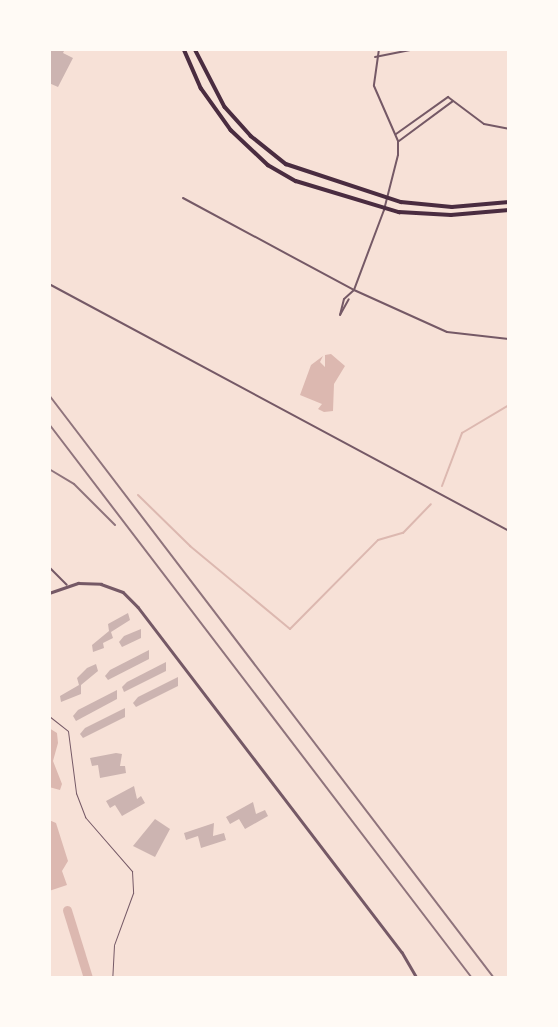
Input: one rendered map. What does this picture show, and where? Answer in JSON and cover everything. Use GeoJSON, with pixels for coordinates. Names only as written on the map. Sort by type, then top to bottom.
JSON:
{"type":"FeatureCollection","features":[{"type":"Feature","properties":{"kind":"main road"},"geometry":{"type":"LineString","coordinates":[[184,49],[209,101],[257,156],[296,181],[384,210],[452,215],[509,210]]}},
{"type":"Feature","properties":{"kind":"main road"},"geometry":{"type":"LineString","coordinates":[[195,49],[225,107],[274,156],[332,183],[387,199],[452,207],[509,202]]}},
{"type":"Feature","properties":{"kind":"street"},"geometry":{"type":"LineString","coordinates":[[349,299],[344,299],[340,315],[345,313],[384,210],[398,141],[377,99],[375,57],[379,49]]}},
{"type":"Feature","properties":{"kind":"street"},"geometry":{"type":"LineString","coordinates":[[375,57],[415,49]]}},
{"type":"Feature","properties":{"kind":"street"},"geometry":{"type":"LineString","coordinates":[[395,135],[447,97],[484,124],[509,129]]}},
{"type":"Feature","properties":{"kind":"street"},"geometry":{"type":"LineString","coordinates":[[398,141],[453,101]]}},
{"type":"Feature","properties":{"kind":"street"},"geometry":{"type":"LineString","coordinates":[[183,198],[354,290],[447,332],[509,339]]}},
{"type":"Feature","properties":{"kind":"street"},"geometry":{"type":"LineString","coordinates":[[49,284],[509,531]]}},
{"type":"Feature","properties":{"kind":"street"},"geometry":{"type":"LineString","coordinates":[[49,567],[67,585]]}},
{"type":"Feature","properties":{"kind":"street"},"geometry":{"type":"LineString","coordinates":[[49,593],[67,585],[101,584],[123,593],[138,607],[402,952],[416,978]]}},
{"type":"Feature","properties":{"kind":"lane"},"geometry":{"type":"LineString","coordinates":[[49,716],[63,725],[70,737],[75,785],[85,817],[132,871],[133,893],[114,945],[112,978]]}},
{"type":"Feature","properties":{"kind":"shaded area"},"geometry":{"type":"Polygon","coordinates":[[[331,354],[345,366],[334,384],[333,411],[324,412],[318,409],[322,404],[300,395],[311,365],[323,356],[320,362],[325,367],[325,355],[331,354]]]}},
{"type":"Feature","properties":{"kind":"shaded area"},"geometry":{"type":"Polygon","coordinates":[[[49,728],[57,733],[58,743],[53,761],[62,784],[60,790],[49,787],[49,728]]]}},
{"type":"Feature","properties":{"kind":"shaded area"},"geometry":{"type":"Polygon","coordinates":[[[49,820],[56,823],[68,861],[62,871],[67,885],[49,891],[49,820]]]}},
{"type":"Feature","properties":{"kind":"building"},"geometry":{"type":"Polygon","coordinates":[[[49,49],[65,49],[63,53],[73,58],[58,87],[49,83],[49,49]]]}},
{"type":"Feature","properties":{"kind":"building"},"geometry":{"type":"Polygon","coordinates":[[[128,613],[130,620],[111,632],[113,638],[103,643],[104,648],[93,652],[92,645],[109,631],[108,624],[128,613]]]}},
{"type":"Feature","properties":{"kind":"building"},"geometry":{"type":"Polygon","coordinates":[[[141,629],[141,638],[122,647],[119,642],[124,636],[141,629]]]}},
{"type":"Feature","properties":{"kind":"building"},"geometry":{"type":"Polygon","coordinates":[[[149,650],[149,659],[108,680],[105,676],[110,670],[149,650]]]}},
{"type":"Feature","properties":{"kind":"building"},"geometry":{"type":"Polygon","coordinates":[[[166,662],[166,671],[124,692],[122,687],[127,682],[166,662]]]}},
{"type":"Feature","properties":{"kind":"building"},"geometry":{"type":"Polygon","coordinates":[[[96,664],[98,671],[81,685],[81,694],[61,702],[60,696],[79,685],[77,678],[87,668],[96,664]]]}},
{"type":"Feature","properties":{"kind":"building"},"geometry":{"type":"Polygon","coordinates":[[[178,677],[178,686],[136,707],[133,703],[138,697],[178,677]]]}},
{"type":"Feature","properties":{"kind":"building"},"geometry":{"type":"Polygon","coordinates":[[[117,690],[117,699],[76,721],[73,716],[78,710],[117,690]]]}},
{"type":"Feature","properties":{"kind":"building"},"geometry":{"type":"Polygon","coordinates":[[[125,708],[125,717],[83,738],[80,734],[85,728],[125,708]]]}},
{"type":"Feature","properties":{"kind":"building"},"geometry":{"type":"Polygon","coordinates":[[[122,754],[120,766],[125,766],[126,773],[100,778],[98,765],[92,766],[90,758],[122,754]]]}},
{"type":"Feature","properties":{"kind":"building"},"geometry":{"type":"Polygon","coordinates":[[[134,786],[137,799],[141,796],[145,803],[122,816],[115,805],[110,808],[106,801],[134,786]]]}},
{"type":"Feature","properties":{"kind":"building"},"geometry":{"type":"Polygon","coordinates":[[[253,802],[256,814],[265,810],[268,816],[245,829],[239,819],[230,824],[226,817],[253,802]]]}},
{"type":"Feature","properties":{"kind":"building"},"geometry":{"type":"Polygon","coordinates":[[[155,819],[170,829],[155,857],[133,846],[155,819]]]}},
{"type":"Feature","properties":{"kind":"building"},"geometry":{"type":"Polygon","coordinates":[[[214,823],[213,836],[224,833],[226,840],[201,848],[198,836],[186,840],[184,833],[214,823]]]}},
{"type":"Feature","properties":{"kind":"waterway"},"geometry":{"type":"LineString","coordinates":[[442,486],[462,433],[509,405]]}},
{"type":"Feature","properties":{"kind":"waterway"},"geometry":{"type":"LineString","coordinates":[[138,495],[190,546],[290,629],[378,540],[403,533],[431,504]]}},
{"type":"Feature","properties":{"kind":"waterway"},"geometry":{"type":"LineString","coordinates":[[67,910],[88,978]]}},
{"type":"Feature","properties":{"kind":"railway"},"geometry":{"type":"LineString","coordinates":[[49,395],[494,978]]}},
{"type":"Feature","properties":{"kind":"railway"},"geometry":{"type":"LineString","coordinates":[[49,424],[472,978]]}},
{"type":"Feature","properties":{"kind":"railway"},"geometry":{"type":"LineString","coordinates":[[49,469],[74,484],[115,525]]}}]}
